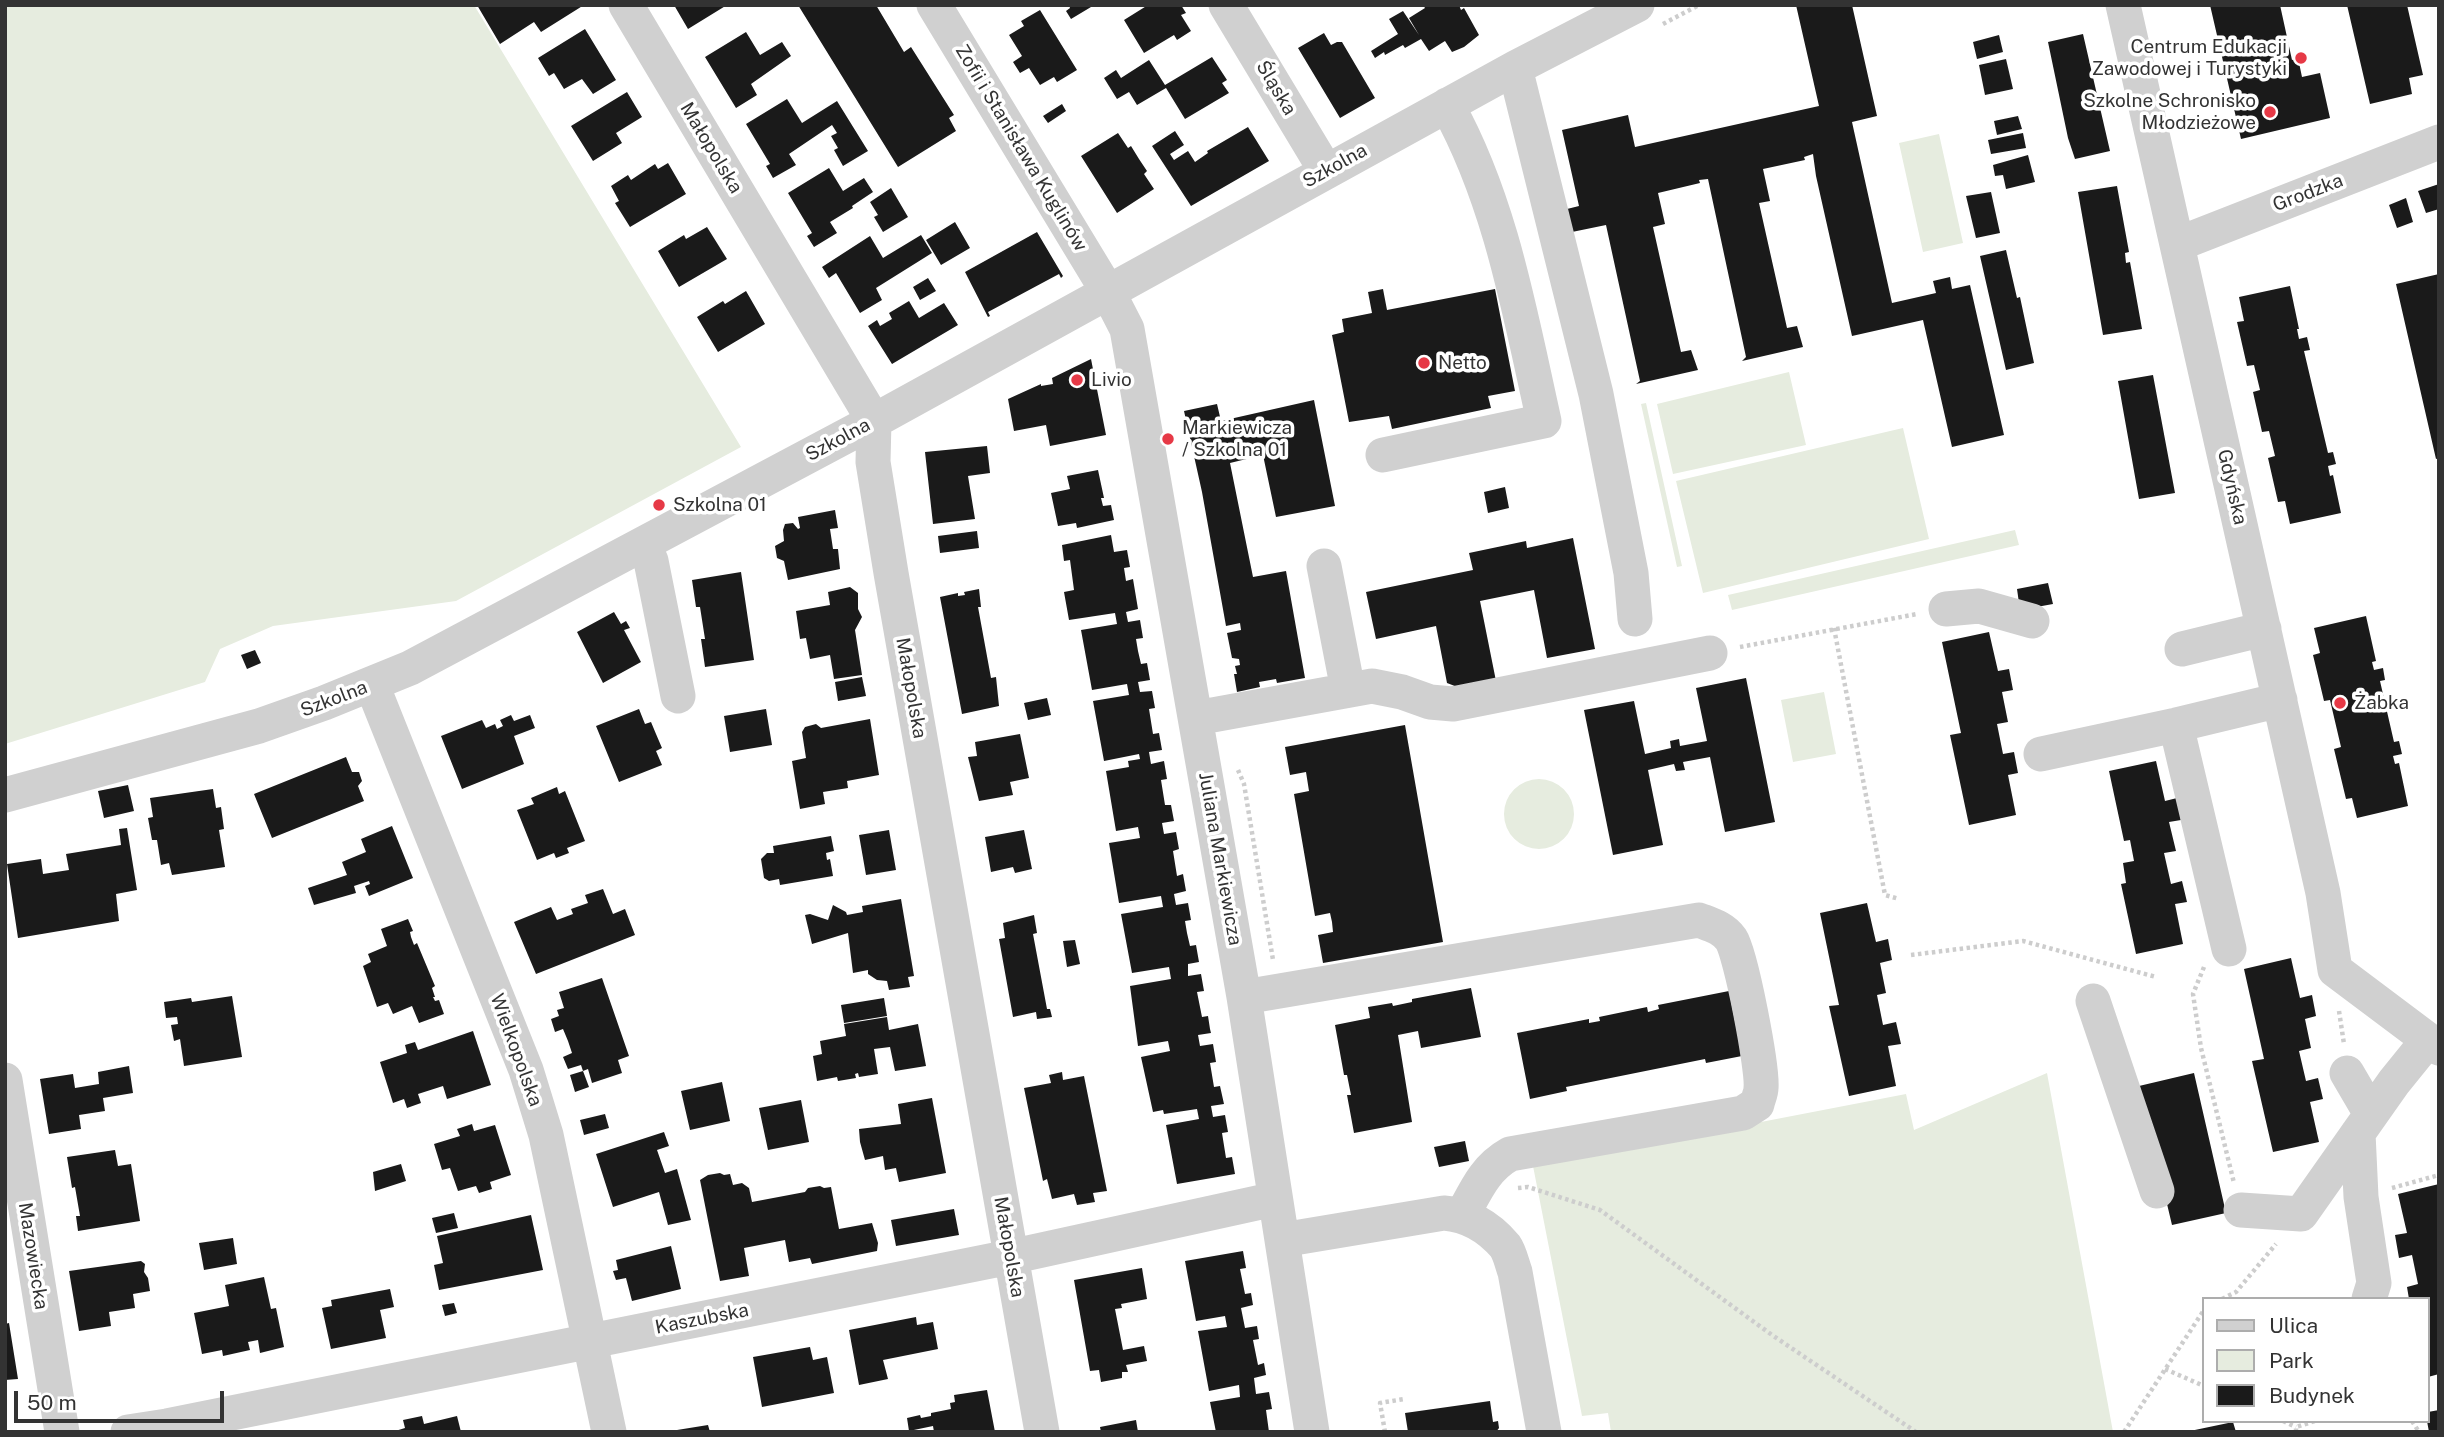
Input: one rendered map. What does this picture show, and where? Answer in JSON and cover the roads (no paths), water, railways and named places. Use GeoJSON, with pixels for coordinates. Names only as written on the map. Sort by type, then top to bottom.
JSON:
{"type":"FeatureCollection","features":[{"type":"Feature","properties":{"kind":"street","name":"Małopolska"},"geometry":{"type":"LineString","coordinates":[[626,5],[874,421],[873,462],[891,573],[1042,1432]]}},
{"type":"Feature","properties":{"kind":"street","name":"Zofii i Stanisława Kuglinów"},"geometry":{"type":"LineString","coordinates":[[934,5],[1108,292]]}},
{"type":"Feature","properties":{"kind":"street","name":"Śląska"},"geometry":{"type":"LineString","coordinates":[[1226,5],[1326,171]]}},
{"type":"Feature","properties":{"kind":"street","name":"Szkolna"},"geometry":{"type":"LineString","coordinates":[[5,795],[259,726],[372,685],[512,615],[874,421],[1447,105],[1637,5]]}},
{"type":"Feature","properties":{"kind":"street","name":"Gdyńska"},"geometry":{"type":"LineString","coordinates":[[2123,5],[2280,699],[2329,923],[2335,970],[2433,1044]]}},
{"type":"Feature","properties":{"kind":"street"},"geometry":{"type":"LineString","coordinates":[[1516,68],[1596,394],[1631,573],[1634,619]]}},
{"type":"Feature","properties":{"kind":"street"},"geometry":{"type":"LineString","coordinates":[[1383,455],[1544,421],[1502,243],[1476,164],[1447,105]]}},
{"type":"Feature","properties":{"kind":"street","name":"Grodzka"},"geometry":{"type":"LineString","coordinates":[[2178,244],[2439,142]]}},
{"type":"Feature","properties":{"kind":"street","name":"Juliana Markiewicza"},"geometry":{"type":"LineString","coordinates":[[1108,292],[1127,329],[1130,342],[1244,997],[1312,1432]]}},
{"type":"Feature","properties":{"kind":"street"},"geometry":{"type":"LineString","coordinates":[[643,544],[651,561],[678,696]]}},
{"type":"Feature","properties":{"kind":"street"},"geometry":{"type":"LineString","coordinates":[[1324,566],[1348,690]]}},
{"type":"Feature","properties":{"kind":"street"},"geometry":{"type":"LineString","coordinates":[[1946,609],[1979,606],[2032,621]]}},
{"type":"Feature","properties":{"kind":"street"},"geometry":{"type":"LineString","coordinates":[[2182,649],[2264,629]]}},
{"type":"Feature","properties":{"kind":"street"},"geometry":{"type":"LineString","coordinates":[[1196,718],[1372,686],[1402,692],[1430,702],[1453,704],[1710,653]]}},
{"type":"Feature","properties":{"kind":"street","name":"Wielkopolska"},"geometry":{"type":"LineString","coordinates":[[372,685],[526,1070],[546,1135],[610,1432]]}},
{"type":"Feature","properties":{"kind":"street"},"geometry":{"type":"LineString","coordinates":[[2042,754],[2280,699]]}},
{"type":"Feature","properties":{"kind":"street"},"geometry":{"type":"LineString","coordinates":[[2176,725],[2219,953]]}},
{"type":"Feature","properties":{"kind":"street"},"geometry":{"type":"LineString","coordinates":[[1244,997],[1699,920],[1719,927],[1732,941],[1742,971],[1759,1067],[1761,1088],[1757,1104],[1743,1112],[1510,1154],[1484,1175],[1463,1214]]}},
{"type":"Feature","properties":{"kind":"street"},"geometry":{"type":"LineString","coordinates":[[2093,1000],[2157,1191]]}},
{"type":"Feature","properties":{"kind":"street"},"geometry":{"type":"LineString","coordinates":[[2241,1210],[2301,1214],[2365,1124],[2433,1044]]}},
{"type":"Feature","properties":{"kind":"street"},"geometry":{"type":"LineString","coordinates":[[2347,1073],[2365,1124],[2361,1197],[2374,1283],[2370,1297]]}},
{"type":"Feature","properties":{"kind":"street","name":"Mazowiecka"},"geometry":{"type":"LineString","coordinates":[[5,1080],[62,1432]]}},
{"type":"Feature","properties":{"kind":"street","name":"Kaszubska"},"geometry":{"type":"LineString","coordinates":[[128,1432],[1010,1257],[1275,1199]]}},
{"type":"Feature","properties":{"kind":"street"},"geometry":{"type":"LineString","coordinates":[[1282,1240],[1444,1213],[1463,1214],[1480,1224],[1506,1248],[1516,1272],[1544,1432]]}},
{"type":"Feature","properties":{"kind":"place","name":"Centrum Edukacji Zawodowej i Turystyki"},"geometry":{"type":"Point","coordinates":[2301,58]}},
{"type":"Feature","properties":{"kind":"place","name":"Szkolne Schronisko Młodzieżowe"},"geometry":{"type":"Point","coordinates":[2270,112]}},
{"type":"Feature","properties":{"kind":"place","name":"Netto"},"geometry":{"type":"Point","coordinates":[1424,363]}},
{"type":"Feature","properties":{"kind":"place","name":"Livio"},"geometry":{"type":"Point","coordinates":[1077,380]}},
{"type":"Feature","properties":{"kind":"place","name":"Markiewicza / Szkolna 01"},"geometry":{"type":"Point","coordinates":[1168,439]}},
{"type":"Feature","properties":{"kind":"place","name":"Szkolna 01"},"geometry":{"type":"Point","coordinates":[659,505]}},
{"type":"Feature","properties":{"kind":"place","name":"Żabka"},"geometry":{"type":"Point","coordinates":[2340,703]}}]}
